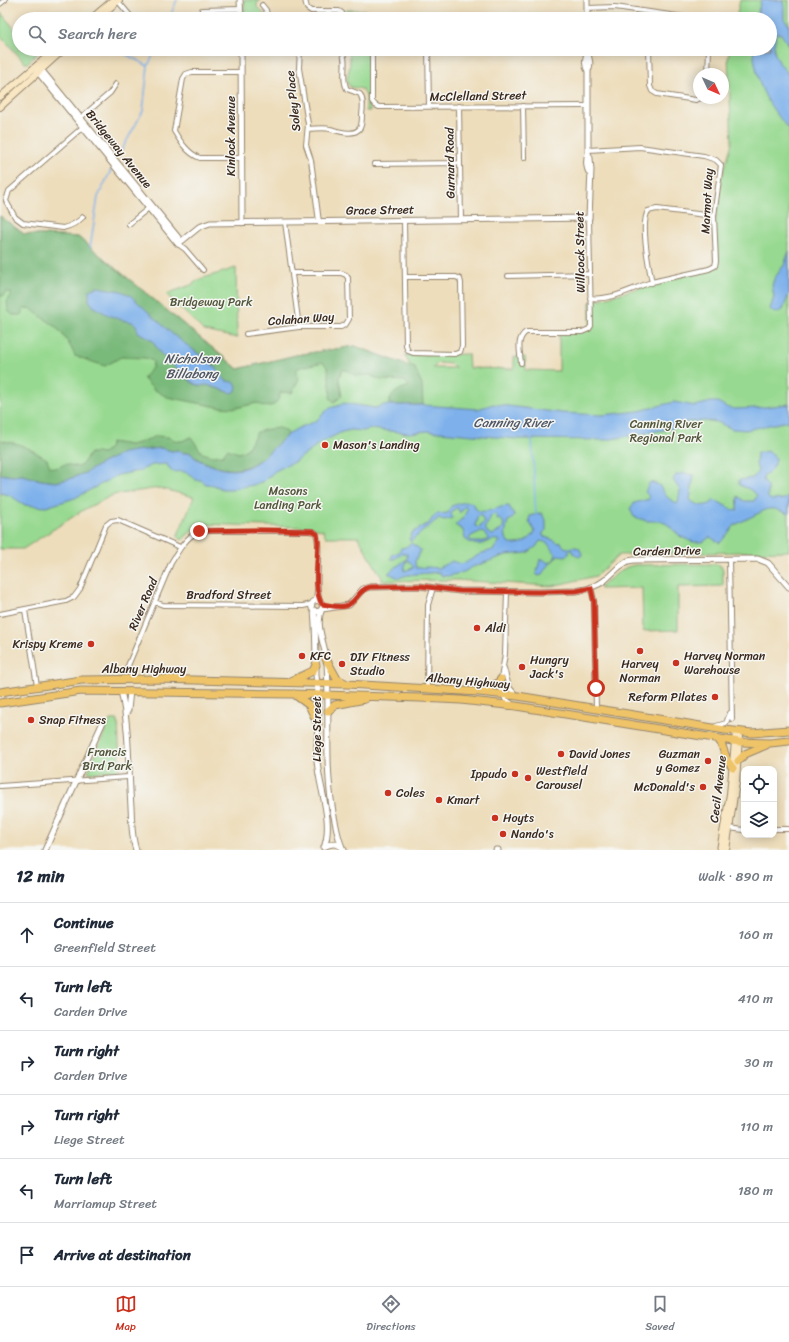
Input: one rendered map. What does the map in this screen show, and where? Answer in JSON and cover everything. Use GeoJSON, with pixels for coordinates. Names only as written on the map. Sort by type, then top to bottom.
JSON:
{"type":"FeatureCollection","features":[{"type":"Feature","properties":{"kind":"highway"},"geometry":{"type":"LineString","coordinates":[[326,659],[337,679],[347,684]]}},
{"type":"Feature","properties":{"kind":"highway"},"geometry":{"type":"LineString","coordinates":[[289,682],[313,671],[316,665]]}},
{"type":"Feature","properties":{"kind":"highway","name":"Albany Highway"},"geometry":{"type":"LineString","coordinates":[[0,692],[82,680],[156,679],[317,682],[479,692],[504,697],[518,696],[710,728],[768,733],[789,730]]}},
{"type":"Feature","properties":{"kind":"highway"},"geometry":{"type":"LineString","coordinates":[[479,692],[498,683],[501,679]]}},
{"type":"Feature","properties":{"kind":"highway","name":"Albany Highway"},"geometry":{"type":"LineString","coordinates":[[0,703],[81,691],[292,694],[461,700],[516,706],[718,739],[770,743],[789,741]]}},
{"type":"Feature","properties":{"kind":"highway"},"geometry":{"type":"LineString","coordinates":[[292,694],[309,705],[318,724]]}},
{"type":"Feature","properties":{"kind":"highway"},"geometry":{"type":"LineString","coordinates":[[328,711],[330,708],[339,704],[375,696]]}},
{"type":"Feature","properties":{"kind":"highway"},"geometry":{"type":"LineString","coordinates":[[718,739],[727,760],[733,768]]}},
{"type":"Feature","properties":{"kind":"highway"},"geometry":{"type":"LineString","coordinates":[[738,761],[745,754],[770,743]]}},
{"type":"Feature","properties":{"kind":"main road"},"geometry":{"type":"LineString","coordinates":[[100,12],[116,0]]}},
{"type":"Feature","properties":{"kind":"main road"},"geometry":{"type":"LineString","coordinates":[[105,12],[116,0]]}},
{"type":"Feature","properties":{"kind":"main road"},"geometry":{"type":"LineString","coordinates":[[0,107],[50,56]]}},
{"type":"Feature","properties":{"kind":"main road"},"geometry":{"type":"LineString","coordinates":[[0,97],[55,56]]}},
{"type":"Feature","properties":{"kind":"main road","name":"Cecil Avenue"},"geometry":{"type":"LineString","coordinates":[[720,850],[730,794],[738,731]]}},
{"type":"Feature","properties":{"kind":"main road","name":"Cecil Avenue"},"geometry":{"type":"LineString","coordinates":[[726,850],[736,782],[738,761],[737,741]]}},
{"type":"Feature","properties":{"kind":"street"},"geometry":{"type":"LineString","coordinates":[[0,4],[5,0]]}},
{"type":"Feature","properties":{"kind":"street"},"geometry":{"type":"LineString","coordinates":[[116,0],[127,12]]}},
{"type":"Feature","properties":{"kind":"street"},"geometry":{"type":"LineString","coordinates":[[202,10],[240,9],[240,0]]}},
{"type":"Feature","properties":{"kind":"street"},"geometry":{"type":"LineString","coordinates":[[305,0],[307,8],[311,11],[340,12]]}},
{"type":"Feature","properties":{"kind":"street"},"geometry":{"type":"LineString","coordinates":[[586,0],[587,12]]}},
{"type":"Feature","properties":{"kind":"street"},"geometry":{"type":"LineString","coordinates":[[262,5],[266,12]]}},
{"type":"Feature","properties":{"kind":"street"},"geometry":{"type":"LineString","coordinates":[[587,8],[615,7],[649,12]]}},
{"type":"Feature","properties":{"kind":"street","name":"Kinlock Avenue"},"geometry":{"type":"LineString","coordinates":[[241,56],[242,223]]}},
{"type":"Feature","properties":{"kind":"street","name":"Soley Place"},"geometry":{"type":"LineString","coordinates":[[299,56],[299,68],[308,129],[306,145],[311,160],[319,222]]}},
{"type":"Feature","properties":{"kind":"street"},"geometry":{"type":"LineString","coordinates":[[308,129],[328,129],[348,133],[360,129],[363,107],[362,98],[360,94],[347,89],[345,85],[344,56]]}},
{"type":"Feature","properties":{"kind":"street","name":"McClelland Street"},"geometry":{"type":"LineString","coordinates":[[372,56],[372,101],[379,107],[588,106]]}},
{"type":"Feature","properties":{"kind":"street"},"geometry":{"type":"LineString","coordinates":[[428,56],[429,106]]}},
{"type":"Feature","properties":{"kind":"street","name":"Willcock Street"},"geometry":{"type":"LineString","coordinates":[[520,363],[519,340],[521,335],[526,332],[582,332],[589,329],[591,326],[589,218],[590,158],[588,152],[589,56]]}},
{"type":"Feature","properties":{"kind":"street"},"geometry":{"type":"LineString","coordinates":[[649,56],[650,86],[652,91],[657,94],[693,100]]}},
{"type":"Feature","properties":{"kind":"street"},"geometry":{"type":"LineString","coordinates":[[708,68],[709,56]]}},
{"type":"Feature","properties":{"kind":"street","name":"Bridgeway Avenue"},"geometry":{"type":"LineString","coordinates":[[38,69],[203,270]]}},
{"type":"Feature","properties":{"kind":"street"},"geometry":{"type":"LineString","coordinates":[[241,72],[192,72],[186,74],[183,79],[174,131],[178,138],[194,156],[200,158],[242,158]]}},
{"type":"Feature","properties":{"kind":"street"},"geometry":{"type":"LineString","coordinates":[[79,119],[110,93],[116,84]]}},
{"type":"Feature","properties":{"kind":"street","name":"Gurnard Road"},"geometry":{"type":"LineString","coordinates":[[459,106],[461,220]]}},
{"type":"Feature","properties":{"kind":"street"},"geometry":{"type":"LineString","coordinates":[[523,106],[524,158]]}},
{"type":"Feature","properties":{"kind":"street"},"geometry":{"type":"LineString","coordinates":[[83,217],[69,227],[63,228],[23,223],[15,217],[6,201],[9,191],[84,126]]}},
{"type":"Feature","properties":{"kind":"street","name":"Marmot Way"},"geometry":{"type":"LineString","coordinates":[[588,152],[640,147],[704,156],[716,160],[721,166],[714,216],[716,261],[714,266],[709,269],[652,283],[611,297],[603,299],[590,298]]}},
{"type":"Feature","properties":{"kind":"street"},"geometry":{"type":"LineString","coordinates":[[374,164],[460,163]]}},
{"type":"Feature","properties":{"kind":"street"},"geometry":{"type":"LineString","coordinates":[[129,224],[150,207]]}},
{"type":"Feature","properties":{"kind":"street"},"geometry":{"type":"LineString","coordinates":[[652,283],[647,250],[645,221],[648,211],[657,209],[714,216]]}},
{"type":"Feature","properties":{"kind":"street","name":"Grace Street"},"geometry":{"type":"LineString","coordinates":[[181,244],[197,228],[210,223],[589,218]]}},
{"type":"Feature","properties":{"kind":"street"},"geometry":{"type":"LineString","coordinates":[[404,220],[406,346],[408,351],[413,353],[448,354],[460,352],[462,346],[460,279],[456,276],[405,277]]}},
{"type":"Feature","properties":{"kind":"street"},"geometry":{"type":"LineString","coordinates":[[285,222],[300,327]]}},
{"type":"Feature","properties":{"kind":"street","name":"Colahan Way"},"geometry":{"type":"LineString","coordinates":[[246,334],[300,327],[341,327],[346,324],[349,319],[348,278],[346,274],[292,273]]}},
{"type":"Feature","properties":{"kind":"street"},"geometry":{"type":"LineString","coordinates":[[508,276],[590,274]]}},
{"type":"Feature","properties":{"kind":"street"},"geometry":{"type":"LineString","coordinates":[[0,614],[66,601],[74,597],[80,589],[106,525],[111,521],[118,520],[180,548]]}},
{"type":"Feature","properties":{"kind":"street","name":"River Road"},"geometry":{"type":"LineString","coordinates":[[127,668],[171,563],[188,538],[199,531],[309,530],[317,534]]}},
{"type":"Feature","properties":{"kind":"street","name":"Liege Street"},"geometry":{"type":"LineString","coordinates":[[317,534],[317,589],[319,618],[326,659],[328,711],[327,760],[329,791],[336,829],[344,849]]}},
{"type":"Feature","properties":{"kind":"street","name":"Carden Drive"},"geometry":{"type":"LineString","coordinates":[[319,605],[344,607],[349,605],[363,589],[370,587],[420,586],[460,591],[507,592],[576,591],[591,588],[605,580],[628,561],[758,559],[768,563],[789,587]]}},
{"type":"Feature","properties":{"kind":"street"},"geometry":{"type":"LineString","coordinates":[[729,560],[732,719]]}},
{"type":"Feature","properties":{"kind":"street"},"geometry":{"type":"LineString","coordinates":[[427,688],[428,605],[433,588]]}},
{"type":"Feature","properties":{"kind":"street"},"geometry":{"type":"LineString","coordinates":[[591,588],[594,602],[596,709]]}},
{"type":"Feature","properties":{"kind":"street"},"geometry":{"type":"LineString","coordinates":[[507,592],[504,666],[501,679],[501,690],[504,697],[516,706]]}},
{"type":"Feature","properties":{"kind":"street","name":"Bradford Street"},"geometry":{"type":"LineString","coordinates":[[155,602],[163,605],[319,605]]}},
{"type":"Feature","properties":{"kind":"street"},"geometry":{"type":"LineString","coordinates":[[314,610],[317,611],[319,605]]}},
{"type":"Feature","properties":{"kind":"street","name":"Liege Street"},"geometry":{"type":"LineString","coordinates":[[319,605],[314,610],[316,625],[318,695],[317,752],[319,776],[328,830],[323,849]]}},
{"type":"Feature","properties":{"kind":"street","name":"Bradford Street"},"geometry":{"type":"LineString","coordinates":[[303,606],[314,610]]}},
{"type":"Feature","properties":{"kind":"street"},"geometry":{"type":"LineString","coordinates":[[24,610],[36,686]]}},
{"type":"Feature","properties":{"kind":"street"},"geometry":{"type":"LineString","coordinates":[[504,666],[509,687],[511,691],[518,696]]}},
{"type":"Feature","properties":{"kind":"street"},"geometry":{"type":"LineString","coordinates":[[121,691],[126,713],[128,777],[133,841],[136,850]]}},
{"type":"Feature","properties":{"kind":"street"},"geometry":{"type":"LineString","coordinates":[[126,713],[128,710],[130,691]]}},
{"type":"Feature","properties":{"kind":"street"},"geometry":{"type":"LineString","coordinates":[[710,728],[726,723],[731,710]]}},
{"type":"Feature","properties":{"kind":"street"},"geometry":{"type":"LineString","coordinates":[[45,850],[103,722]]}},
{"type":"Feature","properties":{"kind":"street"},"geometry":{"type":"LineString","coordinates":[[0,786],[128,777]]}},
{"type":"Feature","properties":{"kind":"street"},"geometry":{"type":"LineString","coordinates":[[729,828],[741,830]]}},
{"type":"Feature","properties":{"kind":"street"},"geometry":{"type":"LineString","coordinates":[[777,829],[789,829]]}},
{"type":"Feature","properties":{"kind":"street"},"geometry":{"type":"LineString","coordinates":[[131,850],[133,841]]}},
{"type":"Feature","properties":{"kind":"street"},"geometry":{"type":"LineString","coordinates":[[323,849],[333,844],[344,849]]}},
{"type":"Feature","properties":{"kind":"green space"},"geometry":{"type":"Polygon","coordinates":[[[244,0],[260,0],[257,7],[262,12],[244,12],[244,0]]]}},
{"type":"Feature","properties":{"kind":"green space","name":"Canning River Regional Park"},"geometry":{"type":"Polygon","coordinates":[[[740,0],[789,0],[789,551],[619,555],[596,576],[552,586],[454,580],[382,581],[382,578],[358,537],[326,537],[323,530],[300,527],[199,524],[182,540],[177,537],[194,497],[159,488],[113,495],[85,509],[23,549],[0,549],[0,216],[24,234],[78,237],[238,369],[296,355],[355,346],[415,368],[409,364],[405,355],[468,354],[469,368],[514,369],[514,357],[525,357],[526,370],[559,371],[559,334],[590,330],[590,302],[716,266],[715,226],[720,183],[732,143],[728,56],[777,56],[777,12],[737,12],[740,0]],[[438,363],[433,368],[456,368],[451,364],[438,363]]]}},
{"type":"Feature","properties":{"kind":"green space"},"geometry":{"type":"Polygon","coordinates":[[[347,10],[365,10],[365,12],[347,12],[347,10]]]}},
{"type":"Feature","properties":{"kind":"green space"},"geometry":{"type":"Polygon","coordinates":[[[1,13],[12,26],[12,48],[0,35],[1,13]]]}},
{"type":"Feature","properties":{"kind":"green space"},"geometry":{"type":"Polygon","coordinates":[[[19,56],[35,56],[26,64],[19,56]]]}},
{"type":"Feature","properties":{"kind":"green space"},"geometry":{"type":"Polygon","coordinates":[[[349,56],[368,56],[370,111],[366,111],[366,96],[362,89],[350,87],[348,84],[347,78],[350,62],[349,56]]]}},
{"type":"Feature","properties":{"kind":"green space"},"geometry":{"type":"Polygon","coordinates":[[[0,216],[24,234],[78,237],[238,369],[296,355],[355,346],[415,368],[422,385],[423,405],[389,405],[395,392],[409,386],[405,381],[381,380],[369,375],[356,376],[347,370],[342,370],[339,378],[342,396],[334,402],[330,398],[331,390],[328,368],[323,362],[298,368],[296,371],[299,379],[292,393],[281,392],[274,405],[265,407],[257,403],[236,408],[218,407],[167,397],[153,389],[143,378],[152,368],[153,361],[145,358],[121,357],[105,366],[75,356],[67,341],[57,328],[30,308],[24,309],[21,315],[13,315],[8,311],[7,302],[12,293],[6,292],[3,296],[0,296],[0,216]]]}},
{"type":"Feature","properties":{"kind":"green space","name":"Bridgeway Park"},"geometry":{"type":"Polygon","coordinates":[[[236,268],[237,338],[204,331],[166,294],[191,285],[200,279],[236,268]]]}},
{"type":"Feature","properties":{"kind":"green space"},"geometry":{"type":"Polygon","coordinates":[[[279,428],[285,430],[289,435],[262,458],[244,468],[222,468],[199,460],[191,453],[161,448],[134,451],[104,462],[85,473],[56,482],[22,475],[12,476],[0,474],[0,440],[28,448],[47,459],[50,467],[57,468],[65,464],[79,467],[90,453],[102,454],[109,448],[111,442],[130,445],[157,436],[168,437],[177,441],[182,441],[191,437],[202,453],[213,456],[223,455],[227,449],[239,453],[247,449],[257,432],[279,428]]]}},
{"type":"Feature","properties":{"kind":"green space"},"geometry":{"type":"Polygon","coordinates":[[[717,564],[721,566],[723,571],[723,586],[678,587],[678,630],[643,631],[642,588],[600,589],[600,587],[620,571],[634,565],[717,564]]]}},
{"type":"Feature","properties":{"kind":"green space","name":"Francis Bird Park"},"geometry":{"type":"Polygon","coordinates":[[[110,720],[118,720],[120,769],[117,771],[89,773],[88,772],[110,720]]]}},
{"type":"Feature","properties":{"kind":"water"},"geometry":{"type":"Polygon","coordinates":[[[761,0],[782,0],[784,5],[784,19],[789,25],[789,45],[781,34],[777,33],[777,12],[758,12],[761,0]]]}},
{"type":"Feature","properties":{"kind":"water"},"geometry":{"type":"Polygon","coordinates":[[[754,56],[776,56],[780,64],[789,75],[789,129],[768,101],[760,83],[754,56]]]}},
{"type":"Feature","properties":{"kind":"water"},"geometry":{"type":"Polygon","coordinates":[[[789,251],[789,294],[783,310],[776,313],[770,309],[774,297],[772,286],[774,279],[784,265],[789,251]]]}},
{"type":"Feature","properties":{"kind":"water","name":"Nicholson Billabong"},"geometry":{"type":"Polygon","coordinates":[[[97,287],[121,291],[130,295],[171,333],[212,364],[226,381],[233,382],[237,385],[236,391],[232,393],[207,385],[200,386],[193,383],[160,353],[152,340],[138,332],[136,325],[132,322],[108,315],[93,306],[89,300],[89,290],[97,287]]]}},
{"type":"Feature","properties":{"kind":"water","name":"Canning River"},"geometry":{"type":"Polygon","coordinates":[[[674,402],[695,406],[718,402],[726,407],[735,409],[789,404],[789,421],[746,430],[732,429],[717,422],[687,422],[675,428],[606,440],[518,439],[428,431],[408,433],[371,429],[363,431],[352,430],[342,432],[318,444],[294,462],[275,471],[264,481],[253,485],[231,489],[222,489],[214,485],[206,484],[201,480],[196,480],[186,472],[174,472],[170,470],[167,464],[152,465],[139,471],[118,475],[75,498],[46,507],[25,505],[9,495],[0,493],[0,474],[12,476],[22,475],[56,482],[85,473],[123,453],[161,448],[191,453],[197,459],[211,465],[225,469],[237,470],[248,467],[257,462],[293,431],[315,421],[327,410],[343,403],[375,408],[384,405],[423,405],[478,409],[493,404],[562,413],[602,415],[639,411],[674,402]]]}},
{"type":"Feature","properties":{"kind":"water"},"geometry":{"type":"Polygon","coordinates":[[[768,451],[776,458],[774,466],[764,475],[763,480],[768,487],[768,498],[772,500],[785,499],[789,496],[789,514],[775,509],[767,509],[735,525],[720,543],[710,537],[703,542],[693,542],[681,537],[667,524],[660,521],[647,521],[634,517],[630,509],[634,503],[649,499],[645,492],[650,482],[659,485],[669,499],[678,503],[680,490],[673,480],[676,475],[685,473],[694,475],[690,500],[698,505],[706,505],[712,503],[713,500],[737,511],[738,496],[744,501],[754,501],[757,495],[749,489],[739,485],[739,480],[753,478],[758,471],[756,464],[757,453],[768,451]]]}},
{"type":"Feature","properties":{"kind":"water"},"geometry":{"type":"Polygon","coordinates":[[[471,502],[478,511],[482,511],[509,506],[515,516],[508,521],[506,530],[506,539],[510,544],[521,543],[530,538],[535,532],[529,518],[530,516],[542,513],[546,520],[546,530],[543,533],[543,536],[558,543],[561,542],[565,548],[579,548],[582,555],[579,557],[572,552],[571,549],[569,550],[569,554],[565,556],[558,555],[553,560],[556,555],[552,548],[548,544],[540,541],[536,547],[527,553],[506,555],[470,568],[466,571],[448,576],[442,576],[439,572],[412,574],[399,578],[388,573],[407,559],[407,554],[402,554],[394,559],[391,559],[392,555],[399,552],[401,548],[406,547],[411,543],[421,550],[415,561],[416,568],[438,568],[452,561],[459,564],[465,563],[482,553],[493,550],[500,541],[492,540],[481,544],[471,543],[465,539],[463,530],[455,525],[464,517],[467,509],[465,506],[461,512],[459,512],[458,508],[454,509],[451,514],[453,518],[444,520],[439,518],[411,541],[409,540],[412,533],[429,523],[434,516],[437,514],[448,513],[451,506],[471,502]],[[480,514],[477,517],[475,526],[480,528],[484,522],[480,514]],[[494,514],[490,517],[490,520],[485,527],[487,532],[493,535],[502,529],[504,523],[499,519],[497,520],[497,516],[494,514]],[[482,531],[471,536],[469,539],[475,542],[487,540],[488,538],[482,531]],[[406,561],[404,571],[413,568],[409,561],[406,561]]]}},
{"type":"Feature","properties":{"kind":"water"},"geometry":{"type":"Polygon","coordinates":[[[543,559],[548,563],[553,561],[542,575],[539,576],[536,574],[540,560],[543,559]]]}},
{"type":"Feature","properties":{"kind":"waterway"},"geometry":{"type":"LineString","coordinates":[[172,12],[177,0]]}},
{"type":"Feature","properties":{"kind":"waterway"},"geometry":{"type":"LineString","coordinates":[[129,56],[148,66]]}},
{"type":"Feature","properties":{"kind":"waterway"},"geometry":{"type":"LineString","coordinates":[[119,155],[143,111],[148,66],[153,56]]}},
{"type":"Feature","properties":{"kind":"waterway"},"geometry":{"type":"LineString","coordinates":[[90,248],[98,197],[111,170]]}},
{"type":"Feature","properties":{"kind":"waterway"},"geometry":{"type":"LineString","coordinates":[[532,438],[536,516]]}},
{"type":"Feature","properties":{"kind":"place","name":"Mason's Landing"},"geometry":{"type":"Point","coordinates":[325,445]}},
{"type":"Feature","properties":{"kind":"place","name":"Aldi"},"geometry":{"type":"Point","coordinates":[477,628]}},
{"type":"Feature","properties":{"kind":"place","name":"Krispy Kreme"},"geometry":{"type":"Point","coordinates":[91,644]}},
{"type":"Feature","properties":{"kind":"place","name":"Harvey Norman"},"geometry":{"type":"Point","coordinates":[640,651]}},
{"type":"Feature","properties":{"kind":"place","name":"KFC"},"geometry":{"type":"Point","coordinates":[302,656]}},
{"type":"Feature","properties":{"kind":"place","name":"Harvey Norman Warehouse"},"geometry":{"type":"Point","coordinates":[676,663]}},
{"type":"Feature","properties":{"kind":"place","name":"DIY Fitness Studio"},"geometry":{"type":"Point","coordinates":[342,664]}},
{"type":"Feature","properties":{"kind":"place","name":"Hungry Jack's"},"geometry":{"type":"Point","coordinates":[522,667]}},
{"type":"Feature","properties":{"kind":"place","name":"Reform Pilates"},"geometry":{"type":"Point","coordinates":[715,697]}},
{"type":"Feature","properties":{"kind":"place","name":"Snap Fitness"},"geometry":{"type":"Point","coordinates":[31,720]}},
{"type":"Feature","properties":{"kind":"place","name":"David Jones"},"geometry":{"type":"Point","coordinates":[561,754]}},
{"type":"Feature","properties":{"kind":"place","name":"Guzman y Gomez"},"geometry":{"type":"Point","coordinates":[708,761]}},
{"type":"Feature","properties":{"kind":"place","name":"Ippudo"},"geometry":{"type":"Point","coordinates":[515,774]}},
{"type":"Feature","properties":{"kind":"place","name":"Westfield Carousel"},"geometry":{"type":"Point","coordinates":[528,778]}},
{"type":"Feature","properties":{"kind":"place","name":"McDonald's"},"geometry":{"type":"Point","coordinates":[703,787]}},
{"type":"Feature","properties":{"kind":"place","name":"Coles"},"geometry":{"type":"Point","coordinates":[388,793]}},
{"type":"Feature","properties":{"kind":"place","name":"Kmart"},"geometry":{"type":"Point","coordinates":[439,800]}},
{"type":"Feature","properties":{"kind":"place","name":"Hoyts"},"geometry":{"type":"Point","coordinates":[495,818]}},
{"type":"Feature","properties":{"kind":"place","name":"Nando's"},"geometry":{"type":"Point","coordinates":[503,834]}},
{"type":"Feature","properties":{"kind":"route"},"geometry":{"type":"LineString","coordinates":[[199,531],[309,530],[315,532],[317,534],[318,542],[317,589],[320,602],[322,604],[344,607],[349,605],[363,589],[370,587],[420,586],[460,591],[539,592],[582,591],[591,588],[594,596],[596,688]]}},
{"type":"Feature","properties":{"kind":"park label","name":"Masons Landing Park"},"geometry":{"type":"Point","coordinates":[288,498]}}]}
